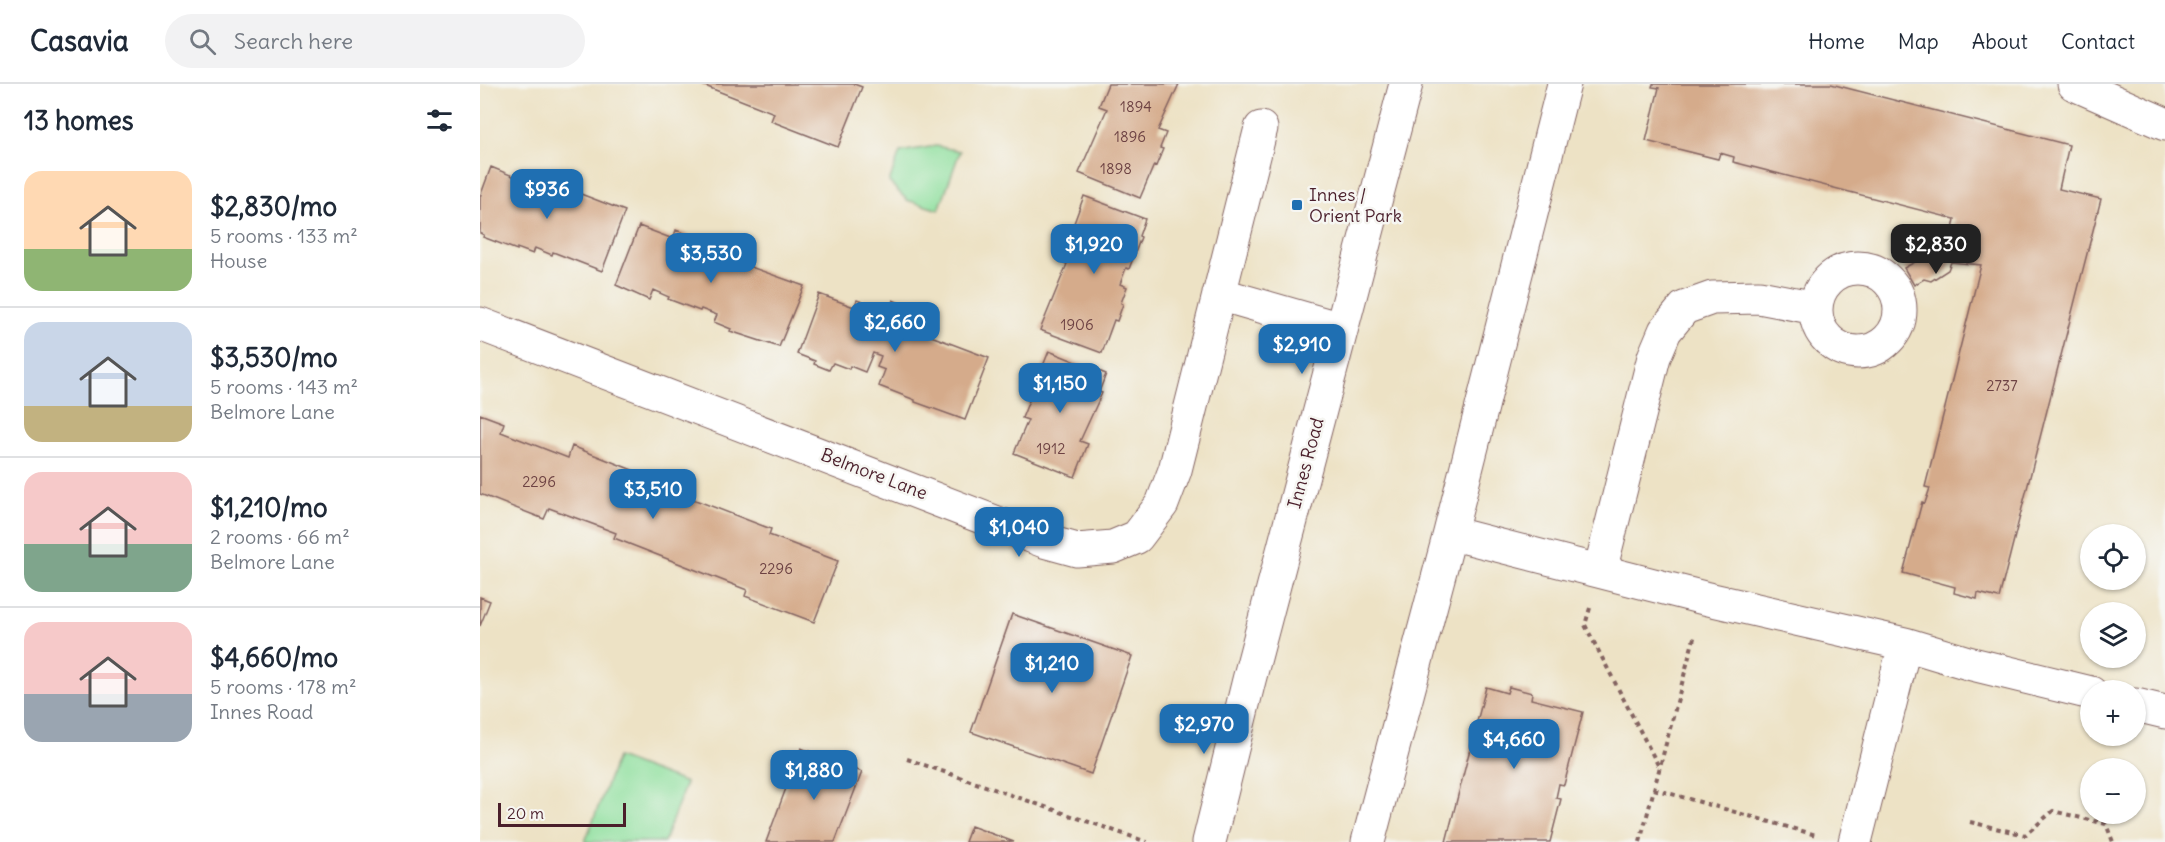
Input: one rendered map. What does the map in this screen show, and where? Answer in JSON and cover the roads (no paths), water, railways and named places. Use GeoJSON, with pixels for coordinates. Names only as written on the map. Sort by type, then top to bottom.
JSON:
{"type":"FeatureCollection","features":[{"type":"Feature","properties":{"kind":"street","name":"Innes Road"},"geometry":{"type":"LineString","coordinates":[[1209,842],[1249,680],[1406,84]]}},
{"type":"Feature","properties":{"kind":"street"},"geometry":{"type":"LineString","coordinates":[[1368,842],[1450,533],[1564,84]]}},
{"type":"Feature","properties":{"kind":"street"},"geometry":{"type":"LineString","coordinates":[[2074,84],[2165,124]]}},
{"type":"Feature","properties":{"kind":"street","name":"Belmore Lane"},"geometry":{"type":"LineString","coordinates":[[480,324],[1044,541],[1077,550],[1113,547],[1137,537],[1162,504],[1176,470],[1261,128]]}},
{"type":"Feature","properties":{"kind":"street"},"geometry":{"type":"LineString","coordinates":[[1219,294],[1341,329]]}},
{"type":"Feature","properties":{"kind":"street"},"geometry":{"type":"LineString","coordinates":[[1600,571],[1654,357],[1665,331],[1684,308],[1712,298],[1759,297],[1816,308]]}},
{"type":"Feature","properties":{"kind":"street"},"geometry":{"type":"LineString","coordinates":[[1450,533],[1704,598],[1905,644],[1968,663],[2080,690]]}},
{"type":"Feature","properties":{"kind":"street"},"geometry":{"type":"LineString","coordinates":[[1855,842],[1905,644]]}},
{"type":"Feature","properties":{"kind":"street"},"geometry":{"type":"LineString","coordinates":[[2146,707],[2165,712]]}},
{"type":"Feature","properties":{"kind":"place","name":"Innes / Orient Park"},"geometry":{"type":"Point","coordinates":[1297,205]}}]}
